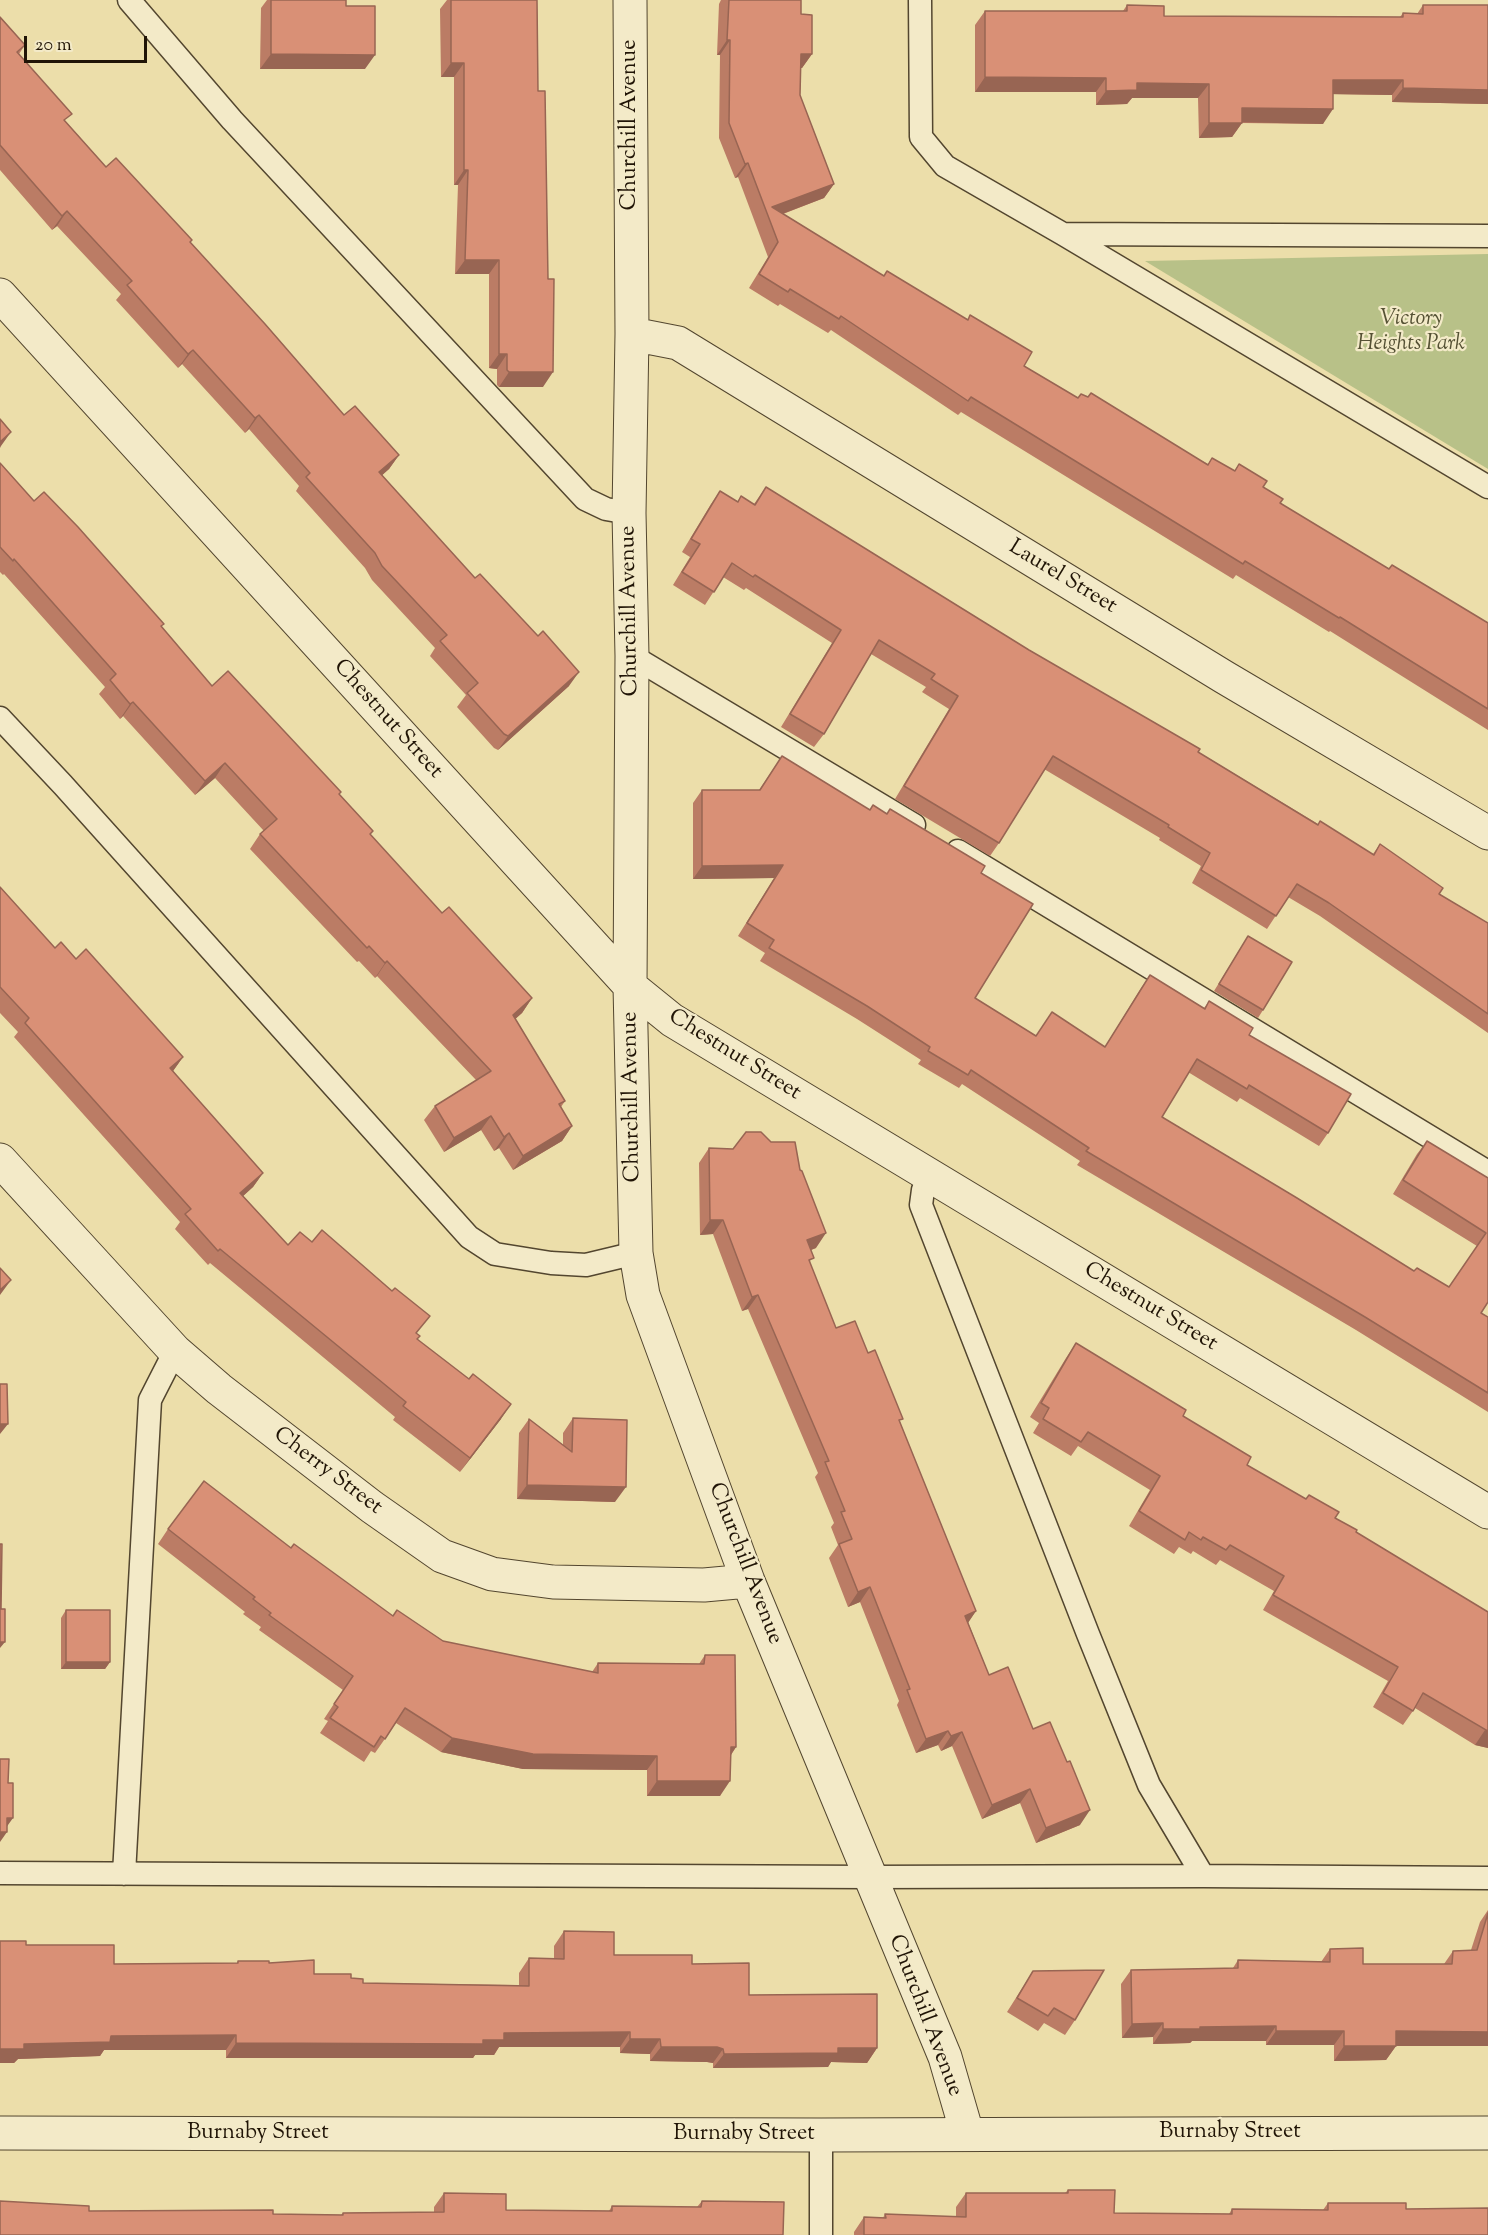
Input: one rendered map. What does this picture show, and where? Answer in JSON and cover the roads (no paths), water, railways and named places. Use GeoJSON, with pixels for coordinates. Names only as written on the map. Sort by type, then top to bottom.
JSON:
{"type":"FeatureCollection","features":[{"type":"Feature","properties":{"kind":"street","name":"Churchill Avenue"},"geometry":{"type":"LineString","coordinates":[[630,0],[632,334],[629,513],[632,656],[630,986],[636,1253],[643,1295],[748,1581],[945,2057],[967,2133]]}},
{"type":"Feature","properties":{"kind":"street","name":"Chestnut Street"},"geometry":{"type":"LineString","coordinates":[[0,295],[630,986],[672,1020],[1488,1512]]}},
{"type":"Feature","properties":{"kind":"street","name":"Laurel Street"},"geometry":{"type":"LineString","coordinates":[[632,334],[678,343],[1224,677],[1488,833]]}},
{"type":"Feature","properties":{"kind":"street","name":"Cherry Street"},"geometry":{"type":"LineString","coordinates":[[0,1160],[175,1352],[219,1389],[372,1507],[442,1556],[492,1574],[554,1581],[704,1585],[748,1581]]}},
{"type":"Feature","properties":{"kind":"street","name":"Burnaby Street"},"geometry":{"type":"LineString","coordinates":[[0,2133],[821,2135],[1488,2133]]}},
{"type":"Feature","properties":{"kind":"lane"},"geometry":{"type":"LineString","coordinates":[[129,0],[232,120],[585,499],[606,509],[629,513]]}},
{"type":"Feature","properties":{"kind":"lane"},"geometry":{"type":"LineString","coordinates":[[920,0],[921,137],[945,166],[1488,487]]}},
{"type":"Feature","properties":{"kind":"lane"},"geometry":{"type":"LineString","coordinates":[[1063,234],[1488,236]]}},
{"type":"Feature","properties":{"kind":"lane"},"geometry":{"type":"LineString","coordinates":[[632,656],[1488,1172]]}},
{"type":"Feature","properties":{"kind":"lane"},"geometry":{"type":"LineString","coordinates":[[0,718],[469,1237],[495,1254],[551,1263],[586,1265],[636,1253]]}},
{"type":"Feature","properties":{"kind":"lane"},"geometry":{"type":"LineString","coordinates":[[929,1175],[923,1190],[921,1205],[1088,1634],[1149,1785],[1203,1876]]}},
{"type":"Feature","properties":{"kind":"lane"},"geometry":{"type":"LineString","coordinates":[[124,1874],[150,1400],[175,1352]]}},
{"type":"Feature","properties":{"kind":"lane"},"geometry":{"type":"LineString","coordinates":[[0,1873],[1488,1878]]}},
{"type":"Feature","properties":{"kind":"lane"},"geometry":{"type":"LineString","coordinates":[[820,2235],[821,2135]]}},
{"type":"Feature","properties":{"kind":"park label","name":"Victory Heights Park"},"geometry":{"type":"Point","coordinates":[1411,332]}}]}
